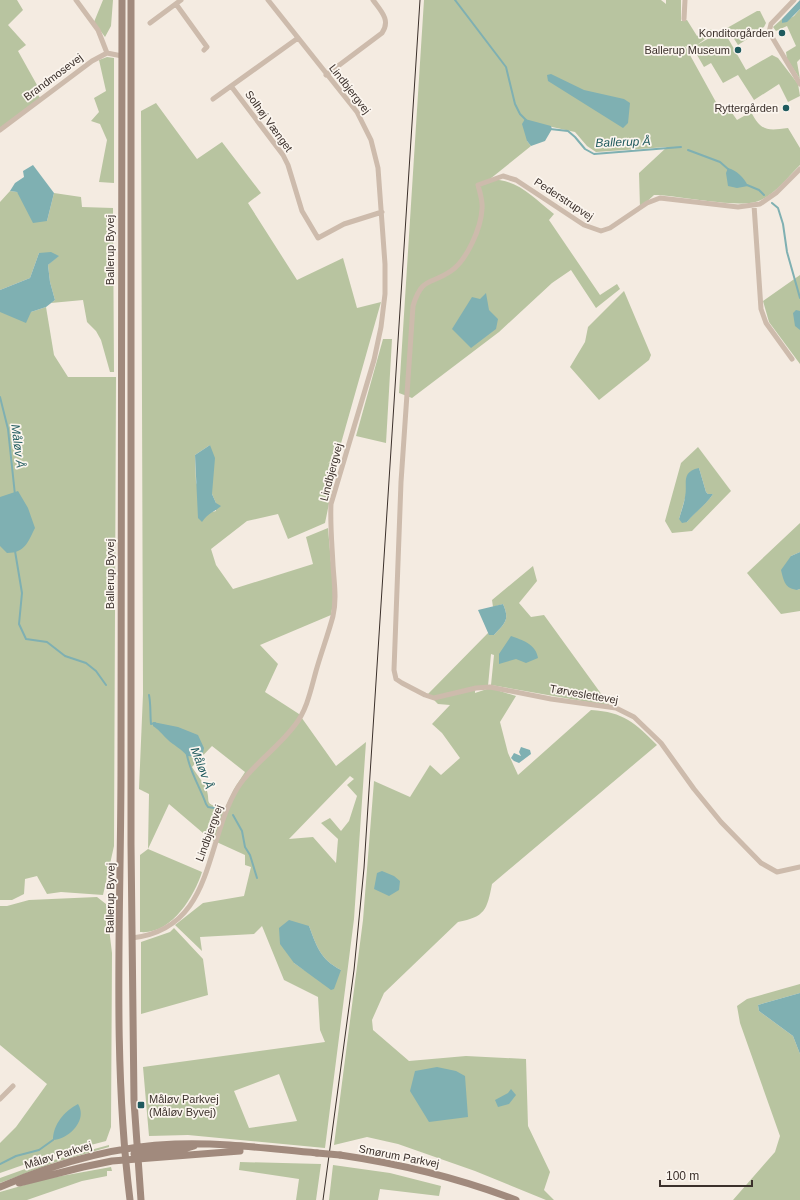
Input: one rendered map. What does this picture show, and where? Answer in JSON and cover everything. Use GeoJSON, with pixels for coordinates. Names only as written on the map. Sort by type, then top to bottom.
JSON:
{"type":"FeatureCollection","features":[{"type":"Feature","properties":{"kind":"main road","name":"Ballerup Byvej"},"geometry":{"type":"LineString","coordinates":[[122,0],[121,841],[118,1033],[124,1148],[130,1200]]}},
{"type":"Feature","properties":{"kind":"main road","name":"Ballerup Byvej"},"geometry":{"type":"LineString","coordinates":[[131,0],[130,793],[132,1029],[137,1153],[141,1200]]}},
{"type":"Feature","properties":{"kind":"main road","name":"Smørum Parkvej"},"geometry":{"type":"LineString","coordinates":[[137,1153],[176,1144],[202,1144],[317,1153],[383,1161],[474,1184],[516,1200]]}},
{"type":"Feature","properties":{"kind":"main road","name":"Måløv Parkvej"},"geometry":{"type":"LineString","coordinates":[[0,1187],[55,1165],[124,1148],[137,1153]]}},
{"type":"Feature","properties":{"kind":"main road","name":"Smørum Parkvej"},"geometry":{"type":"LineString","coordinates":[[137,1153],[274,1150]]}},
{"type":"Feature","properties":{"kind":"main road","name":"Måløv Parkvej"},"geometry":{"type":"LineString","coordinates":[[0,1187],[83,1167],[125,1160],[137,1153]]}},
{"type":"Feature","properties":{"kind":"street"},"geometry":{"type":"LineString","coordinates":[[76,0],[98,30],[107,53],[122,56]]}},
{"type":"Feature","properties":{"kind":"street"},"geometry":{"type":"LineString","coordinates":[[150,23],[182,0]]}},
{"type":"Feature","properties":{"kind":"street","name":"Lindbjergvej"},"geometry":{"type":"LineString","coordinates":[[132,938],[160,932],[185,913],[200,888],[227,810],[238,788],[256,764],[296,724],[302,715],[334,609],[335,596],[330,526],[331,504],[374,360],[381,327],[385,287],[382,212],[378,168],[365,126],[358,112],[326,75],[268,0]]}},
{"type":"Feature","properties":{"kind":"street"},"geometry":{"type":"LineString","coordinates":[[326,75],[386,28],[387,23],[385,16],[373,0]]}},
{"type":"Feature","properties":{"kind":"street"},"geometry":{"type":"LineString","coordinates":[[684,19],[685,0]]}},
{"type":"Feature","properties":{"kind":"street"},"geometry":{"type":"LineString","coordinates":[[794,0],[771,24],[769,32],[800,84]]}},
{"type":"Feature","properties":{"kind":"street"},"geometry":{"type":"LineString","coordinates":[[176,4],[207,48],[204,50]]}},
{"type":"Feature","properties":{"kind":"street","name":"Solhøj Vænget"},"geometry":{"type":"LineString","coordinates":[[212,99],[298,38]]}},
{"type":"Feature","properties":{"kind":"street","name":"Brandmosevej"},"geometry":{"type":"LineString","coordinates":[[0,130],[92,60],[107,53]]}},
{"type":"Feature","properties":{"kind":"street","name":"Solhøj Vænget"},"geometry":{"type":"LineString","coordinates":[[231,86],[283,155],[288,165],[302,211],[318,238],[344,224],[382,212]]}},
{"type":"Feature","properties":{"kind":"street","name":"Pederstrupvej"},"geometry":{"type":"LineString","coordinates":[[396,678],[394,670],[398,542],[413,306],[421,287],[427,282],[450,272],[458,265],[466,254],[480,221],[482,208],[478,185],[503,176],[516,180],[584,225],[601,231],[610,228],[647,202],[660,198],[738,207],[754,205],[771,197],[800,169]]}},
{"type":"Feature","properties":{"kind":"street"},"geometry":{"type":"LineString","coordinates":[[754,205],[761,309],[766,323],[792,359]]}},
{"type":"Feature","properties":{"kind":"street","name":"Tørveslettevej"},"geometry":{"type":"LineString","coordinates":[[396,678],[425,695],[434,698],[476,688],[490,687],[551,699],[616,708],[634,717],[661,743],[694,789],[721,822],[761,863],[777,872],[800,868]]}},
{"type":"Feature","properties":{"kind":"street"},"geometry":{"type":"LineString","coordinates":[[0,1099],[13,1086]]}},
{"type":"Feature","properties":{"kind":"green space"},"geometry":{"type":"Polygon","coordinates":[[[0,0],[17,0],[23,10],[8,25],[26,45],[18,51],[37,85],[35,89],[40,98],[0,129],[0,0]]]}},
{"type":"Feature","properties":{"kind":"green space"},"geometry":{"type":"Polygon","coordinates":[[[103,0],[113,0],[111,26],[105,37],[94,22],[103,0]]]}},
{"type":"Feature","properties":{"kind":"green space"},"geometry":{"type":"Polygon","coordinates":[[[424,0],[661,0],[666,4],[666,0],[681,0],[681,21],[687,20],[697,36],[711,29],[712,31],[710,35],[697,45],[757,11],[760,11],[766,23],[764,27],[751,34],[752,36],[738,45],[731,34],[733,32],[731,29],[725,33],[746,70],[772,55],[778,58],[798,84],[800,96],[788,102],[779,84],[754,100],[738,75],[723,83],[711,63],[704,67],[693,48],[685,46],[717,104],[724,111],[730,110],[737,120],[751,112],[758,123],[765,128],[788,128],[800,148],[800,165],[772,193],[761,200],[752,203],[725,203],[654,195],[640,208],[639,173],[667,147],[596,152],[587,146],[575,132],[534,123],[527,141],[531,146],[490,179],[509,182],[525,190],[554,214],[549,220],[600,295],[617,284],[620,289],[596,308],[571,270],[552,283],[499,332],[412,398],[399,393],[424,0]]]}},
{"type":"Feature","properties":{"kind":"green space"},"geometry":{"type":"Polygon","coordinates":[[[800,9],[800,59],[797,62],[800,79],[787,59],[786,52],[796,46],[787,26],[776,31],[773,27],[782,19],[782,23],[794,16],[800,9]]]}},
{"type":"Feature","properties":{"kind":"green space"},"geometry":{"type":"Polygon","coordinates":[[[107,57],[114,58],[114,183],[99,182],[107,140],[100,124],[91,121],[99,112],[94,98],[106,91],[99,60],[107,57]]]}},
{"type":"Feature","properties":{"kind":"green space"},"geometry":{"type":"Polygon","coordinates":[[[156,103],[197,159],[222,142],[261,193],[248,203],[297,280],[343,258],[357,308],[381,302],[338,454],[327,464],[339,455],[325,523],[288,539],[278,514],[247,521],[211,549],[216,565],[233,589],[313,564],[306,537],[328,528],[334,597],[331,615],[260,645],[278,664],[265,692],[299,714],[336,766],[366,742],[354,919],[325,1148],[188,1135],[149,1136],[143,1067],[325,1042],[320,1030],[318,997],[284,980],[262,926],[254,934],[200,937],[202,951],[175,925],[203,903],[244,896],[251,867],[245,865],[245,855],[210,839],[169,804],[148,849],[149,794],[139,789],[143,694],[141,111],[156,103]],[[210,445],[195,455],[196,482],[208,513],[216,511],[216,503],[212,494],[210,445]],[[212,746],[192,767],[205,786],[210,804],[225,808],[234,789],[245,772],[212,746]],[[350,776],[289,839],[313,837],[336,863],[338,839],[321,823],[330,818],[341,831],[349,821],[357,796],[347,785],[354,779],[350,776]],[[309,926],[294,963],[304,970],[341,970],[328,961],[320,952],[309,926]],[[279,1074],[234,1091],[249,1128],[297,1121],[279,1074]]]}},
{"type":"Feature","properties":{"kind":"green space"},"geometry":{"type":"Polygon","coordinates":[[[10,191],[17,192],[47,221],[54,193],[81,197],[82,207],[113,208],[114,372],[110,372],[101,340],[96,331],[87,322],[83,300],[51,303],[55,300],[50,282],[48,265],[58,256],[39,253],[30,278],[0,290],[0,202],[10,191]]]}},
{"type":"Feature","properties":{"kind":"green space"},"geometry":{"type":"Polygon","coordinates":[[[800,275],[800,364],[769,322],[763,301],[800,275]]]}},
{"type":"Feature","properties":{"kind":"green space"},"geometry":{"type":"Polygon","coordinates":[[[624,291],[651,355],[649,360],[599,400],[570,367],[585,342],[588,327],[624,291]]]}},
{"type":"Feature","properties":{"kind":"green space"},"geometry":{"type":"Polygon","coordinates":[[[46,307],[54,355],[68,377],[116,377],[114,846],[103,895],[61,892],[47,894],[37,876],[25,879],[24,894],[12,900],[0,900],[0,312],[31,312],[46,307]]]}},
{"type":"Feature","properties":{"kind":"green space"},"geometry":{"type":"Polygon","coordinates":[[[383,339],[392,339],[386,443],[356,436],[383,339]]]}},
{"type":"Feature","properties":{"kind":"green space"},"geometry":{"type":"Polygon","coordinates":[[[698,447],[731,491],[692,531],[672,533],[665,521],[681,463],[698,447]],[[699,468],[686,495],[679,519],[687,522],[713,494],[708,494],[706,492],[699,468]]]}},
{"type":"Feature","properties":{"kind":"green space"},"geometry":{"type":"Polygon","coordinates":[[[800,523],[800,552],[791,556],[797,590],[800,589],[800,611],[781,614],[747,573],[800,523]]]}},
{"type":"Feature","properties":{"kind":"green space"},"geometry":{"type":"Polygon","coordinates":[[[533,566],[537,581],[519,603],[531,617],[544,615],[610,706],[491,685],[494,655],[491,654],[488,686],[475,686],[475,693],[490,688],[516,696],[500,722],[508,753],[518,775],[591,710],[621,716],[635,725],[657,745],[492,884],[486,906],[483,911],[474,918],[458,922],[384,993],[372,1020],[373,1030],[409,1061],[466,1056],[526,1059],[528,1126],[550,1172],[544,1190],[554,1200],[546,1200],[475,1171],[398,1144],[367,1137],[334,1145],[363,920],[374,781],[410,797],[430,765],[441,775],[460,758],[442,733],[432,724],[450,705],[438,704],[428,694],[488,633],[494,635],[504,624],[506,614],[503,604],[493,607],[492,600],[533,566]]]}},
{"type":"Feature","properties":{"kind":"green space"},"geometry":{"type":"Polygon","coordinates":[[[148,849],[202,872],[187,903],[171,921],[162,927],[151,931],[140,932],[140,855],[148,849]]]}},
{"type":"Feature","properties":{"kind":"green space"},"geometry":{"type":"Polygon","coordinates":[[[97,897],[106,904],[112,953],[111,1127],[106,1141],[49,1156],[0,1173],[0,1143],[16,1127],[47,1084],[0,1045],[0,906],[7,906],[29,900],[97,897]]]}},
{"type":"Feature","properties":{"kind":"green space"},"geometry":{"type":"Polygon","coordinates":[[[174,928],[203,959],[208,995],[141,1014],[141,942],[170,932],[174,928]]]}},
{"type":"Feature","properties":{"kind":"green space"},"geometry":{"type":"Polygon","coordinates":[[[800,984],[800,993],[758,1005],[759,1011],[793,1036],[800,1054],[800,1200],[733,1200],[775,1152],[780,1136],[740,1023],[737,1006],[747,999],[800,984]]]}},
{"type":"Feature","properties":{"kind":"green space"},"geometry":{"type":"Polygon","coordinates":[[[109,1145],[109,1147],[53,1163],[0,1183],[0,1178],[39,1164],[109,1145]]]}},
{"type":"Feature","properties":{"kind":"green space"},"geometry":{"type":"Polygon","coordinates":[[[240,1162],[321,1164],[316,1200],[296,1200],[299,1179],[239,1170],[240,1162]]]}},
{"type":"Feature","properties":{"kind":"green space"},"geometry":{"type":"Polygon","coordinates":[[[333,1165],[390,1173],[441,1186],[439,1196],[380,1189],[378,1200],[329,1200],[333,1165]]]}},
{"type":"Feature","properties":{"kind":"green space"},"geometry":{"type":"Polygon","coordinates":[[[111,1167],[112,1171],[107,1171],[107,1176],[82,1181],[27,1200],[0,1200],[0,1192],[45,1179],[111,1167]]]}},
{"type":"Feature","properties":{"kind":"water"},"geometry":{"type":"Polygon","coordinates":[[[800,0],[800,9],[787,22],[782,23],[782,19],[800,0]]]}},
{"type":"Feature","properties":{"kind":"water"},"geometry":{"type":"Polygon","coordinates":[[[551,74],[584,90],[624,99],[630,103],[628,123],[623,128],[548,81],[547,75],[551,74]]]}},
{"type":"Feature","properties":{"kind":"water"},"geometry":{"type":"Polygon","coordinates":[[[525,119],[551,126],[552,129],[545,141],[531,146],[527,141],[522,124],[525,119]]]}},
{"type":"Feature","properties":{"kind":"water"},"geometry":{"type":"Polygon","coordinates":[[[33,165],[54,193],[47,221],[33,223],[17,192],[10,191],[15,183],[24,177],[23,171],[33,165]]]}},
{"type":"Feature","properties":{"kind":"water"},"geometry":{"type":"Polygon","coordinates":[[[728,168],[740,174],[748,186],[737,188],[728,186],[726,173],[728,168]]]}},
{"type":"Feature","properties":{"kind":"water"},"geometry":{"type":"Polygon","coordinates":[[[51,252],[59,256],[48,265],[50,282],[55,300],[46,307],[31,312],[26,323],[0,312],[0,290],[30,278],[39,253],[51,252]]]}},
{"type":"Feature","properties":{"kind":"water"},"geometry":{"type":"Polygon","coordinates":[[[486,293],[489,310],[498,319],[496,329],[471,348],[452,329],[472,297],[480,299],[486,293]]]}},
{"type":"Feature","properties":{"kind":"water"},"geometry":{"type":"Polygon","coordinates":[[[796,310],[800,311],[800,330],[795,326],[793,313],[796,310]]]}},
{"type":"Feature","properties":{"kind":"water"},"geometry":{"type":"Polygon","coordinates":[[[210,445],[215,458],[212,494],[216,503],[221,506],[209,514],[202,522],[198,518],[195,455],[210,445]]]}},
{"type":"Feature","properties":{"kind":"water"},"geometry":{"type":"Polygon","coordinates":[[[699,468],[706,492],[708,494],[713,494],[687,522],[682,523],[679,519],[685,500],[686,479],[689,472],[699,468]]]}},
{"type":"Feature","properties":{"kind":"water"},"geometry":{"type":"Polygon","coordinates":[[[18,491],[28,508],[35,528],[28,542],[22,549],[7,553],[0,546],[0,497],[18,491]]]}},
{"type":"Feature","properties":{"kind":"water"},"geometry":{"type":"Polygon","coordinates":[[[800,552],[800,589],[797,590],[787,586],[781,570],[791,556],[800,552]]]}},
{"type":"Feature","properties":{"kind":"water"},"geometry":{"type":"Polygon","coordinates":[[[503,604],[506,614],[504,624],[494,635],[489,635],[478,610],[503,604]]]}},
{"type":"Feature","properties":{"kind":"water"},"geometry":{"type":"Polygon","coordinates":[[[511,636],[528,643],[537,653],[538,658],[526,663],[516,659],[499,664],[499,654],[511,636]]]}},
{"type":"Feature","properties":{"kind":"water"},"geometry":{"type":"Polygon","coordinates":[[[153,722],[178,727],[198,735],[204,748],[203,753],[197,757],[187,756],[153,726],[153,722]]]}},
{"type":"Feature","properties":{"kind":"water"},"geometry":{"type":"Polygon","coordinates":[[[521,747],[530,750],[531,754],[519,763],[511,758],[514,753],[521,756],[519,752],[521,747]]]}},
{"type":"Feature","properties":{"kind":"water"},"geometry":{"type":"Polygon","coordinates":[[[382,871],[394,876],[400,881],[399,890],[389,896],[374,889],[377,873],[382,871]]]}},
{"type":"Feature","properties":{"kind":"water"},"geometry":{"type":"Polygon","coordinates":[[[289,920],[309,926],[320,952],[328,961],[341,970],[334,989],[331,990],[294,963],[280,944],[279,928],[289,920]]]}},
{"type":"Feature","properties":{"kind":"water"},"geometry":{"type":"Polygon","coordinates":[[[800,993],[800,1054],[793,1036],[759,1011],[758,1005],[800,993]]]}},
{"type":"Feature","properties":{"kind":"water"},"geometry":{"type":"Polygon","coordinates":[[[437,1067],[456,1071],[465,1076],[468,1117],[429,1122],[410,1091],[415,1071],[437,1067]]]}},
{"type":"Feature","properties":{"kind":"water"},"geometry":{"type":"Polygon","coordinates":[[[511,1089],[516,1095],[509,1104],[498,1107],[495,1100],[508,1093],[511,1089]]]}},
{"type":"Feature","properties":{"kind":"water"},"geometry":{"type":"Polygon","coordinates":[[[78,1104],[81,1116],[75,1128],[65,1136],[53,1140],[55,1129],[60,1119],[68,1110],[78,1104]]]}},
{"type":"Feature","properties":{"kind":"waterway","name":"Ballerup Å"},"geometry":{"type":"LineString","coordinates":[[455,0],[506,67],[515,104],[520,114],[526,120]]}},
{"type":"Feature","properties":{"kind":"waterway","name":"Ballerup Å"},"geometry":{"type":"LineString","coordinates":[[550,129],[568,131],[585,149],[594,154],[681,147]]}},
{"type":"Feature","properties":{"kind":"waterway","name":"Ballerup Å"},"geometry":{"type":"LineString","coordinates":[[688,150],[720,162],[728,169]]}},
{"type":"Feature","properties":{"kind":"waterway","name":"Ballerup Å"},"geometry":{"type":"LineString","coordinates":[[747,185],[759,190],[764,195]]}},
{"type":"Feature","properties":{"kind":"waterway","name":"Ballerup Å"},"geometry":{"type":"LineString","coordinates":[[772,203],[778,208],[783,224],[787,252],[800,298]]}},
{"type":"Feature","properties":{"kind":"waterway","name":"Måløv Å"},"geometry":{"type":"LineString","coordinates":[[0,397],[8,429],[15,495]]}},
{"type":"Feature","properties":{"kind":"waterway","name":"Måløv Å"},"geometry":{"type":"LineString","coordinates":[[15,551],[22,593],[19,624],[26,639],[47,642],[65,656],[86,663],[96,671],[106,685]]}},
{"type":"Feature","properties":{"kind":"waterway","name":"Måløv Å"},"geometry":{"type":"LineString","coordinates":[[149,695],[151,724],[155,723]]}},
{"type":"Feature","properties":{"kind":"waterway","name":"Måløv Å"},"geometry":{"type":"LineString","coordinates":[[187,755],[190,767],[206,804],[208,807],[220,809]]}},
{"type":"Feature","properties":{"kind":"waterway","name":"Måløv Å"},"geometry":{"type":"LineString","coordinates":[[233,815],[242,831],[245,847],[250,855],[257,878]]}},
{"type":"Feature","properties":{"kind":"waterway"},"geometry":{"type":"LineString","coordinates":[[0,1164],[16,1156],[39,1150],[53,1140]]}},
{"type":"Feature","properties":{"kind":"tram line"},"geometry":{"type":"LineString","coordinates":[[323,1200],[354,970],[364,868],[420,0]]}},
{"type":"Feature","properties":{"kind":"place","name":"Konditorgården"},"geometry":{"type":"Point","coordinates":[782,33]}},
{"type":"Feature","properties":{"kind":"place","name":"Ballerup Museum"},"geometry":{"type":"Point","coordinates":[738,50]}},
{"type":"Feature","properties":{"kind":"place","name":"Ryttergården"},"geometry":{"type":"Point","coordinates":[786,108]}},
{"type":"Feature","properties":{"kind":"place","name":"Måløv Parkvej (Måløv Byvej)"},"geometry":{"type":"Point","coordinates":[141,1105]}}]}
